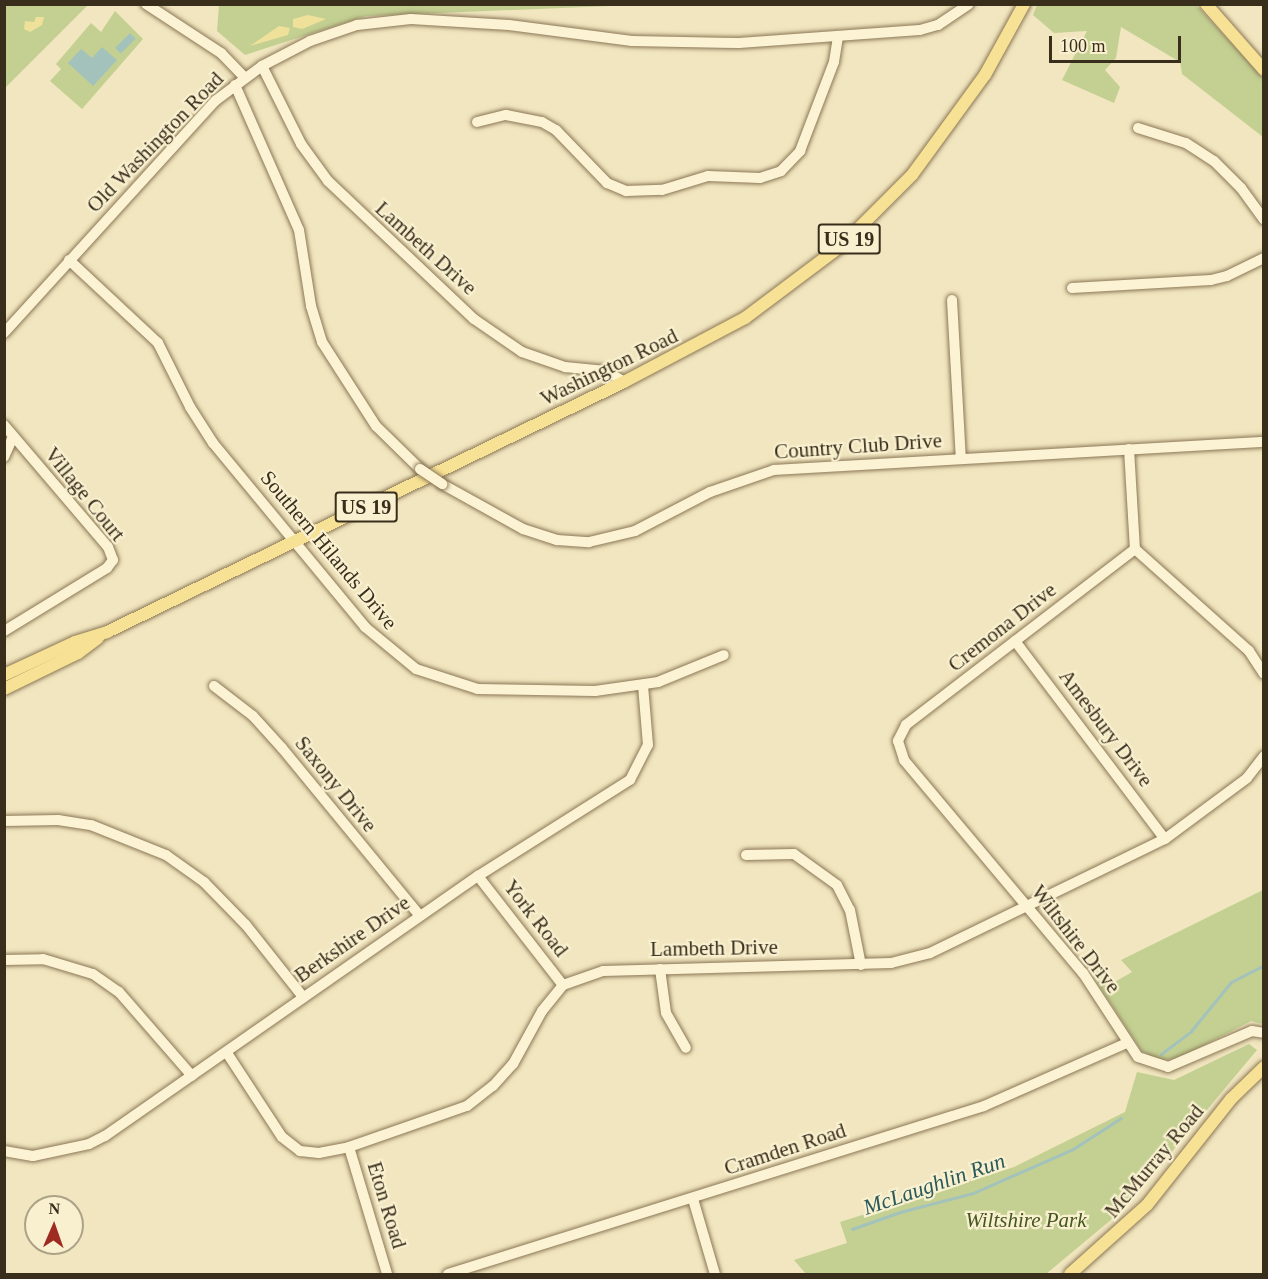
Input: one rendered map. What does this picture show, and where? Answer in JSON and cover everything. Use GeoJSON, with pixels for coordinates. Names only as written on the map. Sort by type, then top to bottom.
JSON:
{"type":"FeatureCollection","features":[{"type":"Feature","properties":{"kind":"main road","name":"Washington Road"},"geometry":{"type":"LineString","coordinates":[[4,675],[75,642],[107,632],[294,542],[624,382],[755,311],[814,269],[869,220],[951,126],[985,75],[1024,4]]}},
{"type":"Feature","properties":{"kind":"main road"},"geometry":{"type":"LineString","coordinates":[[1206,4],[1263,70]]}},
{"type":"Feature","properties":{"kind":"main road","name":"Washington Road"},"geometry":{"type":"LineString","coordinates":[[4,689],[78,652],[107,632]]}},
{"type":"Feature","properties":{"kind":"main road","name":"McMurray Road"},"geometry":{"type":"LineString","coordinates":[[1070,1275],[1147,1205],[1231,1100],[1263,1067]]}},
{"type":"Feature","properties":{"kind":"street"},"geometry":{"type":"LineString","coordinates":[[146,4],[221,53],[245,78]]}},
{"type":"Feature","properties":{"kind":"street","name":"Old Washington Road"},"geometry":{"type":"LineString","coordinates":[[4,333],[215,101],[262,66],[310,42],[357,25],[411,19],[666,43],[838,37],[930,28],[969,4]]}},
{"type":"Feature","properties":{"kind":"street"},"geometry":{"type":"LineString","coordinates":[[477,122],[506,115],[542,122],[556,130],[607,183],[626,191],[662,190],[708,176],[760,178],[781,171],[800,151],[834,62],[838,37]]}},
{"type":"Feature","properties":{"kind":"street","name":"Lambeth Drive"},"geometry":{"type":"LineString","coordinates":[[262,66],[301,144],[328,181],[474,319],[522,352],[565,367],[606,371],[624,382]]}},
{"type":"Feature","properties":{"kind":"street","name":"Country Club Drive"},"geometry":{"type":"LineString","coordinates":[[235,85],[299,230],[311,306],[322,342],[376,426],[420,469],[442,484],[538,536],[589,542],[635,531],[710,492],[774,471],[1263,442]]}},
{"type":"Feature","properties":{"kind":"street"},"geometry":{"type":"LineString","coordinates":[[1138,128],[1186,143],[1214,161],[1241,188],[1263,220]]}},
{"type":"Feature","properties":{"kind":"street"},"geometry":{"type":"LineString","coordinates":[[1072,288],[1211,280],[1227,276],[1263,258]]}},
{"type":"Feature","properties":{"kind":"street","name":"Southern Hilands Drive"},"geometry":{"type":"LineString","coordinates":[[69,261],[158,343],[203,430],[375,637],[428,674],[489,690],[595,691],[643,686],[724,655]]}},
{"type":"Feature","properties":{"kind":"street"},"geometry":{"type":"LineString","coordinates":[[952,300],[961,459]]}},
{"type":"Feature","properties":{"kind":"street","name":"Village Court"},"geometry":{"type":"LineString","coordinates":[[4,425],[108,547],[113,560],[4,631]]}},
{"type":"Feature","properties":{"kind":"street"},"geometry":{"type":"LineString","coordinates":[[4,457],[13,437]]}},
{"type":"Feature","properties":{"kind":"street"},"geometry":{"type":"LineString","coordinates":[[1130,449],[1135,549],[1249,651],[1263,674]]}},
{"type":"Feature","properties":{"kind":"street","name":"Cremona Drive"},"geometry":{"type":"LineString","coordinates":[[898,741],[906,725],[1135,549]]}},
{"type":"Feature","properties":{"kind":"street","name":"Amesbury Drive"},"geometry":{"type":"LineString","coordinates":[[1015,641],[1165,839]]}},
{"type":"Feature","properties":{"kind":"street","name":"Saxony Drive"},"geometry":{"type":"LineString","coordinates":[[214,686],[253,716],[282,748],[420,916]]}},
{"type":"Feature","properties":{"kind":"street","name":"Berkshire Drive"},"geometry":{"type":"LineString","coordinates":[[4,1151],[33,1156],[89,1144],[226,1053],[478,876],[630,780],[648,745],[643,686]]}},
{"type":"Feature","properties":{"kind":"street","name":"Wiltshire Drive"},"geometry":{"type":"LineString","coordinates":[[898,741],[904,760],[1083,973],[1127,1043],[1148,1063],[1168,1067],[1252,1031],[1263,1033]]}},
{"type":"Feature","properties":{"kind":"street","name":"Lambeth Drive"},"geometry":{"type":"LineString","coordinates":[[563,985],[603,971],[861,965],[891,963],[930,953],[1165,839],[1247,778],[1263,756]]}},
{"type":"Feature","properties":{"kind":"street"},"geometry":{"type":"LineString","coordinates":[[4,821],[58,820],[91,825],[166,855],[204,882],[246,925],[303,997]]}},
{"type":"Feature","properties":{"kind":"street"},"geometry":{"type":"LineString","coordinates":[[746,855],[794,854],[837,885],[850,910],[861,965]]}},
{"type":"Feature","properties":{"kind":"street","name":"York Road"},"geometry":{"type":"LineString","coordinates":[[478,876],[563,985]]}},
{"type":"Feature","properties":{"kind":"street"},"geometry":{"type":"LineString","coordinates":[[4,960],[43,959],[93,974],[119,992],[192,1076]]}},
{"type":"Feature","properties":{"kind":"street"},"geometry":{"type":"LineString","coordinates":[[660,969],[666,1013],[686,1048]]}},
{"type":"Feature","properties":{"kind":"street"},"geometry":{"type":"LineString","coordinates":[[226,1053],[282,1137],[300,1151],[319,1153],[349,1147],[467,1106],[493,1086],[513,1064],[542,1011],[563,985]]}},
{"type":"Feature","properties":{"kind":"street","name":"Cramden Road"},"geometry":{"type":"LineString","coordinates":[[448,1275],[984,1106],[1127,1043]]}},
{"type":"Feature","properties":{"kind":"street","name":"Eton Road"},"geometry":{"type":"LineString","coordinates":[[349,1147],[387,1275]]}},
{"type":"Feature","properties":{"kind":"street"},"geometry":{"type":"LineString","coordinates":[[693,1199],[716,1275]]}},
{"type":"Feature","properties":{"kind":"green space"},"geometry":{"type":"Polygon","coordinates":[[[5,5],[88,5],[5,88],[5,5]]]}},
{"type":"Feature","properties":{"kind":"green space"},"geometry":{"type":"Polygon","coordinates":[[[219,5],[633,5],[366,16],[245,55],[217,31],[219,5]]]}},
{"type":"Feature","properties":{"kind":"green space"},"geometry":{"type":"Polygon","coordinates":[[[1037,5],[1196,5],[1263,77],[1263,137],[1182,74],[1180,62],[1121,27],[1116,58],[1105,70],[1120,87],[1114,103],[1062,80],[1087,31],[1054,33],[1033,15],[1037,5]]]}},
{"type":"Feature","properties":{"kind":"green space"},"geometry":{"type":"Polygon","coordinates":[[[115,11],[143,39],[82,109],[50,81],[61,69],[56,64],[91,23],[101,32],[115,11]]]}},
{"type":"Feature","properties":{"kind":"green space"},"geometry":{"type":"Polygon","coordinates":[[[1263,890],[1263,1024],[1251,1021],[1177,1059],[1157,1060],[1141,1050],[1089,970],[1100,966],[1113,983],[1132,972],[1121,960],[1263,890]]]}},
{"type":"Feature","properties":{"kind":"green space","name":"Wiltshire Park"},"geometry":{"type":"Polygon","coordinates":[[[1249,1044],[1257,1050],[1124,1209],[1046,1274],[806,1274],[794,1260],[847,1243],[840,1222],[1014,1167],[1125,1112],[1137,1072],[1174,1080],[1249,1044]]]}},
{"type":"Feature","properties":{"kind":"sand"},"geometry":{"type":"Polygon","coordinates":[[[308,15],[326,19],[302,29],[293,27],[293,19],[308,15]]]}},
{"type":"Feature","properties":{"kind":"sand"},"geometry":{"type":"Polygon","coordinates":[[[36,17],[44,17],[42,25],[30,32],[24,29],[25,21],[34,22],[36,17]]]}},
{"type":"Feature","properties":{"kind":"sand"},"geometry":{"type":"Polygon","coordinates":[[[279,26],[290,28],[288,35],[250,46],[279,26]]]}},
{"type":"Feature","properties":{"kind":"water"},"geometry":{"type":"Polygon","coordinates":[[[130,33],[136,39],[121,54],[115,48],[130,33]]]}},
{"type":"Feature","properties":{"kind":"water"},"geometry":{"type":"Polygon","coordinates":[[[102,47],[117,60],[93,86],[68,63],[81,49],[92,58],[102,47]]]}},
{"type":"Feature","properties":{"kind":"waterway","name":"McLaughlin Run"},"geometry":{"type":"LineString","coordinates":[[1161,1054],[1191,1031],[1231,982],[1264,965]]}},
{"type":"Feature","properties":{"kind":"waterway","name":"McLaughlin Run"},"geometry":{"type":"LineString","coordinates":[[852,1229],[900,1212],[973,1193],[1073,1149],[1121,1118]]}}]}
